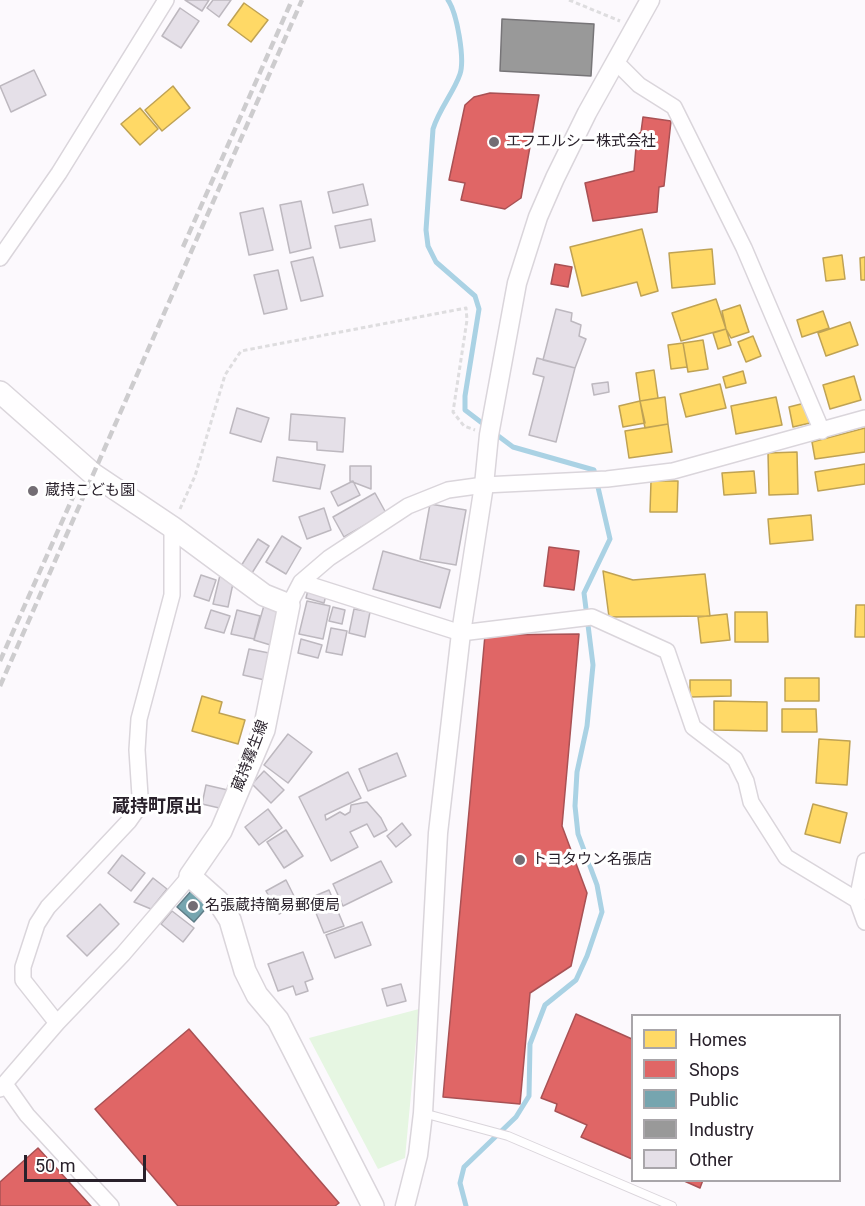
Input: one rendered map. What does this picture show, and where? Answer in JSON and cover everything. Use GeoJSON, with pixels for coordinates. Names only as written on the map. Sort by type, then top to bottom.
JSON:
{"type":"FeatureCollection","features":[{"type":"Feature","properties":{"kind":"main road"},"geometry":{"type":"LineString","coordinates":[[0,392],[93,474],[172,527],[264,595],[289,605]]}},
{"type":"Feature","properties":{"kind":"main road","name":"蔵持霧生線"},"geometry":{"type":"LineString","coordinates":[[190,876],[221,831],[264,730],[289,605]]}},
{"type":"Feature","properties":{"kind":"main road"},"geometry":{"type":"LineString","coordinates":[[190,876],[218,901],[230,920],[245,971],[257,995],[278,1020],[373,1206]]}},
{"type":"Feature","properties":{"kind":"street"},"geometry":{"type":"LineString","coordinates":[[0,258],[60,173],[166,0]]}},
{"type":"Feature","properties":{"kind":"street"},"geometry":{"type":"LineString","coordinates":[[405,1206],[418,1155],[423,1113],[438,832],[461,633],[484,485],[493,405],[517,283],[538,217],[587,113],[650,0]]}},
{"type":"Feature","properties":{"kind":"street"},"geometry":{"type":"LineString","coordinates":[[615,61],[639,85],[674,107],[744,248],[822,431]]}},
{"type":"Feature","properties":{"kind":"street"},"geometry":{"type":"LineString","coordinates":[[289,605],[301,582],[329,558],[408,506],[448,490],[484,485],[607,479],[673,471],[865,418]]}},
{"type":"Feature","properties":{"kind":"street"},"geometry":{"type":"LineString","coordinates":[[57,1023],[28,989],[23,980],[22,967],[40,918],[129,821],[139,803],[137,728],[172,595],[172,527]]}},
{"type":"Feature","properties":{"kind":"street"},"geometry":{"type":"LineString","coordinates":[[301,582],[461,633],[592,617],[667,651],[693,727],[735,759],[746,781],[751,802],[786,857],[820,880],[857,900]]}},
{"type":"Feature","properties":{"kind":"street"},"geometry":{"type":"LineString","coordinates":[[865,861],[857,900],[865,922]]}},
{"type":"Feature","properties":{"kind":"street"},"geometry":{"type":"LineString","coordinates":[[111,1206],[3,1087],[57,1023],[123,954],[190,876]]}},
{"type":"Feature","properties":{"kind":"lane"},"geometry":{"type":"LineString","coordinates":[[423,1113],[508,1136],[672,1206]]}},
{"type":"Feature","properties":{"kind":"path"},"geometry":{"type":"LineString","coordinates":[[569,0],[635,27]]}},
{"type":"Feature","properties":{"kind":"path"},"geometry":{"type":"LineString","coordinates":[[172,527],[195,476],[225,375],[241,351],[466,308],[467,320],[453,412],[464,426],[488,439]]}},
{"type":"Feature","properties":{"kind":"green space"},"geometry":{"type":"Polygon","coordinates":[[[419,1009],[405,1158],[378,1169],[309,1038],[419,1009]]]}},
{"type":"Feature","properties":{"kind":"building: Homes"},"geometry":{"type":"Polygon","coordinates":[[[244,3],[268,20],[251,42],[228,25],[244,3]]]}},
{"type":"Feature","properties":{"kind":"building: Homes"},"geometry":{"type":"Polygon","coordinates":[[[173,86],[190,108],[162,131],[145,110],[173,86]]]}},
{"type":"Feature","properties":{"kind":"building: Homes"},"geometry":{"type":"Polygon","coordinates":[[[140,108],[158,129],[140,145],[121,124],[140,108]]]}},
{"type":"Feature","properties":{"kind":"building: Homes"},"geometry":{"type":"Polygon","coordinates":[[[642,229],[658,291],[641,296],[637,282],[582,296],[570,247],[642,229]]]}},
{"type":"Feature","properties":{"kind":"building: Homes"},"geometry":{"type":"Polygon","coordinates":[[[712,249],[715,284],[672,288],[669,253],[712,249]]]}},
{"type":"Feature","properties":{"kind":"building: Homes"},"geometry":{"type":"Polygon","coordinates":[[[842,255],[845,279],[826,281],[823,258],[842,255]]]}},
{"type":"Feature","properties":{"kind":"building: Homes"},"geometry":{"type":"Polygon","coordinates":[[[865,257],[865,280],[861,280],[860,258],[865,257]]]}},
{"type":"Feature","properties":{"kind":"building: Homes"},"geometry":{"type":"Polygon","coordinates":[[[716,299],[726,329],[681,341],[672,313],[716,299]]]}},
{"type":"Feature","properties":{"kind":"building: Homes"},"geometry":{"type":"Polygon","coordinates":[[[740,305],[749,332],[731,338],[726,329],[722,311],[740,305]]]}},
{"type":"Feature","properties":{"kind":"building: Homes"},"geometry":{"type":"Polygon","coordinates":[[[823,311],[829,328],[802,337],[797,320],[823,311]]]}},
{"type":"Feature","properties":{"kind":"building: Homes"},"geometry":{"type":"Polygon","coordinates":[[[850,322],[858,345],[826,356],[818,333],[850,322]]]}},
{"type":"Feature","properties":{"kind":"building: Homes"},"geometry":{"type":"Polygon","coordinates":[[[726,329],[731,345],[718,349],[713,333],[726,329]]]}},
{"type":"Feature","properties":{"kind":"building: Homes"},"geometry":{"type":"Polygon","coordinates":[[[753,336],[761,356],[746,362],[738,342],[753,336]]]}},
{"type":"Feature","properties":{"kind":"building: Homes"},"geometry":{"type":"Polygon","coordinates":[[[703,340],[708,369],[688,372],[683,343],[703,340]]]}},
{"type":"Feature","properties":{"kind":"building: Homes"},"geometry":{"type":"Polygon","coordinates":[[[683,343],[687,367],[671,369],[668,345],[683,343]]]}},
{"type":"Feature","properties":{"kind":"building: Homes"},"geometry":{"type":"Polygon","coordinates":[[[654,370],[658,398],[640,401],[636,373],[654,370]]]}},
{"type":"Feature","properties":{"kind":"building: Homes"},"geometry":{"type":"Polygon","coordinates":[[[743,371],[746,383],[726,388],[723,377],[743,371]]]}},
{"type":"Feature","properties":{"kind":"building: Homes"},"geometry":{"type":"Polygon","coordinates":[[[854,376],[861,400],[830,409],[823,385],[854,376]]]}},
{"type":"Feature","properties":{"kind":"building: Homes"},"geometry":{"type":"Polygon","coordinates":[[[720,384],[726,408],[686,417],[680,394],[720,384]]]}},
{"type":"Feature","properties":{"kind":"building: Homes"},"geometry":{"type":"Polygon","coordinates":[[[665,397],[668,424],[645,428],[640,401],[665,397]]]}},
{"type":"Feature","properties":{"kind":"building: Homes"},"geometry":{"type":"Polygon","coordinates":[[[776,397],[782,425],[736,434],[731,406],[776,397]]]}},
{"type":"Feature","properties":{"kind":"building: Homes"},"geometry":{"type":"Polygon","coordinates":[[[640,401],[645,423],[623,427],[619,406],[640,401]]]}},
{"type":"Feature","properties":{"kind":"building: Homes"},"geometry":{"type":"Polygon","coordinates":[[[805,403],[810,423],[793,427],[789,407],[805,403]]]}},
{"type":"Feature","properties":{"kind":"building: Homes"},"geometry":{"type":"Polygon","coordinates":[[[668,424],[672,452],[629,458],[625,431],[668,424]]]}},
{"type":"Feature","properties":{"kind":"building: Homes"},"geometry":{"type":"Polygon","coordinates":[[[865,428],[865,452],[815,459],[812,442],[865,428]]]}},
{"type":"Feature","properties":{"kind":"building: Homes"},"geometry":{"type":"Polygon","coordinates":[[[797,452],[798,494],[769,495],[768,453],[797,452]]]}},
{"type":"Feature","properties":{"kind":"building: Homes"},"geometry":{"type":"Polygon","coordinates":[[[865,464],[865,484],[818,491],[815,472],[865,464]]]}},
{"type":"Feature","properties":{"kind":"building: Homes"},"geometry":{"type":"Polygon","coordinates":[[[754,471],[756,493],[724,495],[722,473],[754,471]]]}},
{"type":"Feature","properties":{"kind":"building: Homes"},"geometry":{"type":"Polygon","coordinates":[[[651,481],[678,481],[677,512],[650,512],[651,481]]]}},
{"type":"Feature","properties":{"kind":"building: Homes"},"geometry":{"type":"Polygon","coordinates":[[[811,515],[813,540],[770,544],[768,519],[811,515]]]}},
{"type":"Feature","properties":{"kind":"building: Homes"},"geometry":{"type":"Polygon","coordinates":[[[603,571],[633,580],[705,574],[710,616],[609,617],[603,571]]]}},
{"type":"Feature","properties":{"kind":"building: Homes"},"geometry":{"type":"Polygon","coordinates":[[[856,605],[865,605],[865,637],[855,637],[856,605]]]}},
{"type":"Feature","properties":{"kind":"building: Homes"},"geometry":{"type":"Polygon","coordinates":[[[735,612],[767,612],[768,642],[735,642],[735,612]]]}},
{"type":"Feature","properties":{"kind":"building: Homes"},"geometry":{"type":"Polygon","coordinates":[[[727,614],[730,640],[701,643],[698,617],[727,614]]]}},
{"type":"Feature","properties":{"kind":"building: Homes"},"geometry":{"type":"Polygon","coordinates":[[[785,678],[819,678],[819,701],[785,701],[785,678]]]}},
{"type":"Feature","properties":{"kind":"building: Homes"},"geometry":{"type":"Polygon","coordinates":[[[690,680],[731,680],[731,696],[690,697],[690,680]]]}},
{"type":"Feature","properties":{"kind":"building: Homes"},"geometry":{"type":"Polygon","coordinates":[[[202,696],[222,702],[219,713],[245,720],[238,744],[192,731],[202,696]]]}},
{"type":"Feature","properties":{"kind":"building: Homes"},"geometry":{"type":"Polygon","coordinates":[[[714,701],[767,702],[767,731],[714,730],[714,701]]]}},
{"type":"Feature","properties":{"kind":"building: Homes"},"geometry":{"type":"Polygon","coordinates":[[[782,709],[816,709],[817,732],[782,732],[782,709]]]}},
{"type":"Feature","properties":{"kind":"building: Homes"},"geometry":{"type":"Polygon","coordinates":[[[819,739],[850,741],[847,785],[816,783],[819,739]]]}},
{"type":"Feature","properties":{"kind":"building: Homes"},"geometry":{"type":"Polygon","coordinates":[[[813,804],[847,813],[840,843],[805,834],[813,804]]]}},
{"type":"Feature","properties":{"kind":"building: Shops","name":"エフエルシー株式会社"},"geometry":{"type":"Polygon","coordinates":[[[490,93],[539,95],[521,198],[505,209],[461,200],[465,183],[449,180],[465,105],[474,97],[490,93]]]}},
{"type":"Feature","properties":{"kind":"building: Shops"},"geometry":{"type":"Polygon","coordinates":[[[643,117],[671,121],[664,186],[659,187],[657,212],[593,221],[585,183],[634,171],[637,135],[641,132],[643,117]]]}},
{"type":"Feature","properties":{"kind":"building: Shops"},"geometry":{"type":"Polygon","coordinates":[[[555,264],[572,267],[568,287],[551,284],[555,264]]]}},
{"type":"Feature","properties":{"kind":"building: Shops"},"geometry":{"type":"Polygon","coordinates":[[[549,547],[579,551],[574,590],[544,586],[549,547]]]}},
{"type":"Feature","properties":{"kind":"building: Shops","name":"トヨタウン名張店"},"geometry":{"type":"Polygon","coordinates":[[[579,634],[562,826],[587,893],[571,966],[530,993],[520,1104],[443,1097],[485,635],[579,634]]]}},
{"type":"Feature","properties":{"kind":"building: Shops"},"geometry":{"type":"Polygon","coordinates":[[[576,1014],[631,1039],[631,1159],[581,1137],[587,1125],[555,1111],[557,1104],[541,1098],[576,1014]]]}},
{"type":"Feature","properties":{"kind":"building: Shops"},"geometry":{"type":"Polygon","coordinates":[[[189,1029],[339,1203],[335,1206],[178,1206],[95,1109],[189,1029]]]}},
{"type":"Feature","properties":{"kind":"building: Shops"},"geometry":{"type":"Polygon","coordinates":[[[38,1148],[91,1206],[0,1206],[0,1182],[38,1148]]]}},
{"type":"Feature","properties":{"kind":"building: Shops"},"geometry":{"type":"Polygon","coordinates":[[[686,1182],[702,1182],[700,1188],[686,1182]]]}},
{"type":"Feature","properties":{"kind":"building: Public"},"geometry":{"type":"Polygon","coordinates":[[[192,890],[209,905],[194,922],[177,907],[192,890]]]}},
{"type":"Feature","properties":{"kind":"building: Industry"},"geometry":{"type":"Polygon","coordinates":[[[502,19],[594,24],[591,76],[500,71],[502,19]]]}},
{"type":"Feature","properties":{"kind":"building: Other"},"geometry":{"type":"Polygon","coordinates":[[[185,0],[209,0],[202,11],[185,0]]]}},
{"type":"Feature","properties":{"kind":"building: Other"},"geometry":{"type":"Polygon","coordinates":[[[213,0],[231,0],[219,17],[207,8],[213,0]]]}},
{"type":"Feature","properties":{"kind":"building: Other"},"geometry":{"type":"Polygon","coordinates":[[[180,8],[199,21],[181,48],[162,36],[180,8]]]}},
{"type":"Feature","properties":{"kind":"building: Other"},"geometry":{"type":"Polygon","coordinates":[[[34,70],[46,95],[11,112],[0,86],[34,70]]]}},
{"type":"Feature","properties":{"kind":"building: Other"},"geometry":{"type":"Polygon","coordinates":[[[363,184],[368,205],[333,213],[328,192],[363,184]]]}},
{"type":"Feature","properties":{"kind":"building: Other"},"geometry":{"type":"Polygon","coordinates":[[[301,201],[311,248],[290,253],[280,205],[301,201]]]}},
{"type":"Feature","properties":{"kind":"building: Other"},"geometry":{"type":"Polygon","coordinates":[[[263,208],[273,250],[249,255],[240,213],[263,208]]]}},
{"type":"Feature","properties":{"kind":"building: Other"},"geometry":{"type":"Polygon","coordinates":[[[371,219],[375,241],[340,248],[335,226],[371,219]]]}},
{"type":"Feature","properties":{"kind":"building: Other"},"geometry":{"type":"Polygon","coordinates":[[[313,257],[323,296],[301,301],[291,262],[313,257]]]}},
{"type":"Feature","properties":{"kind":"building: Other"},"geometry":{"type":"Polygon","coordinates":[[[278,270],[287,309],[264,314],[254,275],[278,270]]]}},
{"type":"Feature","properties":{"kind":"building: Other"},"geometry":{"type":"Polygon","coordinates":[[[556,309],[572,313],[571,321],[581,325],[579,336],[586,339],[575,368],[543,360],[556,309]]]}},
{"type":"Feature","properties":{"kind":"building: Other"},"geometry":{"type":"Polygon","coordinates":[[[537,358],[575,368],[556,442],[529,435],[544,377],[533,374],[537,358]]]}},
{"type":"Feature","properties":{"kind":"building: Other"},"geometry":{"type":"Polygon","coordinates":[[[608,382],[609,392],[594,395],[592,384],[608,382]]]}},
{"type":"Feature","properties":{"kind":"building: Other"},"geometry":{"type":"Polygon","coordinates":[[[237,408],[269,418],[261,442],[230,433],[237,408]]]}},
{"type":"Feature","properties":{"kind":"building: Other"},"geometry":{"type":"Polygon","coordinates":[[[291,414],[345,418],[343,452],[317,450],[317,442],[289,440],[291,414]]]}},
{"type":"Feature","properties":{"kind":"building: Other"},"geometry":{"type":"Polygon","coordinates":[[[277,457],[325,465],[320,489],[273,481],[277,457]]]}},
{"type":"Feature","properties":{"kind":"building: Other"},"geometry":{"type":"Polygon","coordinates":[[[350,466],[371,466],[371,489],[350,481],[350,466]]]}},
{"type":"Feature","properties":{"kind":"building: Other"},"geometry":{"type":"Polygon","coordinates":[[[353,481],[360,495],[338,506],[331,492],[353,481]]]}},
{"type":"Feature","properties":{"kind":"building: Other"},"geometry":{"type":"Polygon","coordinates":[[[375,493],[386,513],[344,537],[333,517],[375,493]]]}},
{"type":"Feature","properties":{"kind":"building: Other"},"geometry":{"type":"Polygon","coordinates":[[[430,504],[466,510],[456,565],[420,559],[430,504]]]}},
{"type":"Feature","properties":{"kind":"building: Other"},"geometry":{"type":"Polygon","coordinates":[[[324,508],[331,530],[307,539],[299,517],[324,508]]]}},
{"type":"Feature","properties":{"kind":"building: Other"},"geometry":{"type":"Polygon","coordinates":[[[282,536],[301,548],[286,574],[266,562],[282,536]]]}},
{"type":"Feature","properties":{"kind":"building: Other"},"geometry":{"type":"Polygon","coordinates":[[[258,539],[269,546],[252,573],[241,566],[258,539]]]}},
{"type":"Feature","properties":{"kind":"building: Other"},"geometry":{"type":"Polygon","coordinates":[[[383,551],[450,570],[440,608],[373,589],[383,551]]]}},
{"type":"Feature","properties":{"kind":"building: Other"},"geometry":{"type":"Polygon","coordinates":[[[221,571],[235,574],[228,607],[213,604],[221,571]]]}},
{"type":"Feature","properties":{"kind":"building: Other"},"geometry":{"type":"Polygon","coordinates":[[[201,575],[216,580],[209,601],[194,596],[201,575]]]}},
{"type":"Feature","properties":{"kind":"building: Other"},"geometry":{"type":"Polygon","coordinates":[[[308,590],[326,595],[324,603],[306,598],[308,590]]]}},
{"type":"Feature","properties":{"kind":"building: Other"},"geometry":{"type":"Polygon","coordinates":[[[307,601],[330,606],[323,639],[299,634],[307,601]]]}},
{"type":"Feature","properties":{"kind":"building: Other"},"geometry":{"type":"Polygon","coordinates":[[[265,602],[285,608],[277,647],[254,640],[265,602]]]}},
{"type":"Feature","properties":{"kind":"building: Other"},"geometry":{"type":"Polygon","coordinates":[[[333,607],[345,610],[342,624],[329,621],[333,607]]]}},
{"type":"Feature","properties":{"kind":"building: Other"},"geometry":{"type":"Polygon","coordinates":[[[354,609],[370,612],[365,637],[349,633],[354,609]]]}},
{"type":"Feature","properties":{"kind":"building: Other"},"geometry":{"type":"Polygon","coordinates":[[[211,610],[230,616],[224,633],[205,628],[211,610]]]}},
{"type":"Feature","properties":{"kind":"building: Other"},"geometry":{"type":"Polygon","coordinates":[[[237,610],[260,616],[254,639],[231,634],[237,610]]]}},
{"type":"Feature","properties":{"kind":"building: Other"},"geometry":{"type":"Polygon","coordinates":[[[331,628],[347,631],[342,655],[326,652],[331,628]]]}},
{"type":"Feature","properties":{"kind":"building: Other"},"geometry":{"type":"Polygon","coordinates":[[[301,639],[322,645],[318,658],[298,653],[301,639]]]}},
{"type":"Feature","properties":{"kind":"building: Other"},"geometry":{"type":"Polygon","coordinates":[[[249,649],[274,654],[269,681],[243,675],[249,649]]]}},
{"type":"Feature","properties":{"kind":"building: Other"},"geometry":{"type":"Polygon","coordinates":[[[288,734],[312,752],[288,783],[264,765],[288,734]]]}},
{"type":"Feature","properties":{"kind":"building: Other"},"geometry":{"type":"Polygon","coordinates":[[[397,753],[406,776],[368,791],[359,769],[397,753]]]}},
{"type":"Feature","properties":{"kind":"building: Other"},"geometry":{"type":"Polygon","coordinates":[[[264,771],[284,790],[271,803],[252,784],[264,771]]]}},
{"type":"Feature","properties":{"kind":"building: Other"},"geometry":{"type":"Polygon","coordinates":[[[348,772],[361,798],[325,815],[326,820],[340,812],[345,815],[350,812],[351,805],[367,802],[381,818],[387,830],[374,837],[367,824],[350,832],[358,847],[331,861],[299,797],[348,772]]]}},
{"type":"Feature","properties":{"kind":"building: Other"},"geometry":{"type":"Polygon","coordinates":[[[206,785],[232,791],[228,810],[202,804],[206,785]]]}},
{"type":"Feature","properties":{"kind":"building: Other"},"geometry":{"type":"Polygon","coordinates":[[[268,809],[282,828],[259,845],[245,827],[268,809]]]}},
{"type":"Feature","properties":{"kind":"building: Other"},"geometry":{"type":"Polygon","coordinates":[[[402,823],[411,835],[396,847],[387,836],[402,823]]]}},
{"type":"Feature","properties":{"kind":"building: Other"},"geometry":{"type":"Polygon","coordinates":[[[286,830],[303,856],[284,868],[267,842],[286,830]]]}},
{"type":"Feature","properties":{"kind":"building: Other"},"geometry":{"type":"Polygon","coordinates":[[[122,855],[145,873],[131,891],[108,873],[122,855]]]}},
{"type":"Feature","properties":{"kind":"building: Other"},"geometry":{"type":"Polygon","coordinates":[[[381,861],[392,882],[343,906],[333,884],[381,861]]]}},
{"type":"Feature","properties":{"kind":"building: Other"},"geometry":{"type":"Polygon","coordinates":[[[153,878],[167,889],[151,909],[134,902],[153,878]]]}},
{"type":"Feature","properties":{"kind":"building: Other"},"geometry":{"type":"Polygon","coordinates":[[[286,880],[298,904],[279,914],[266,891],[286,880]]]}},
{"type":"Feature","properties":{"kind":"building: Other"},"geometry":{"type":"Polygon","coordinates":[[[329,890],[344,926],[324,933],[310,898],[329,890]]]}},
{"type":"Feature","properties":{"kind":"building: Other"},"geometry":{"type":"Polygon","coordinates":[[[100,904],[119,924],[87,956],[67,936],[100,904]]]}},
{"type":"Feature","properties":{"kind":"building: Other"},"geometry":{"type":"Polygon","coordinates":[[[172,911],[194,928],[183,942],[161,924],[172,911]]]}},
{"type":"Feature","properties":{"kind":"building: Other"},"geometry":{"type":"Polygon","coordinates":[[[362,922],[371,945],[335,958],[326,935],[362,922]]]}},
{"type":"Feature","properties":{"kind":"building: Other"},"geometry":{"type":"Polygon","coordinates":[[[303,952],[313,979],[305,982],[308,991],[296,995],[293,986],[278,991],[268,964],[303,952]]]}},
{"type":"Feature","properties":{"kind":"building: Other"},"geometry":{"type":"Polygon","coordinates":[[[401,984],[406,1001],[387,1006],[382,989],[401,984]]]}},
{"type":"Feature","properties":{"kind":"waterway"},"geometry":{"type":"LineString","coordinates":[[448,0],[457,25],[461,47],[461,67],[457,81],[433,129],[426,230],[428,246],[436,262],[475,296],[479,309],[465,396],[465,410],[486,426]]}},
{"type":"Feature","properties":{"kind":"waterway"},"geometry":{"type":"LineString","coordinates":[[466,1206],[460,1183],[464,1167],[516,1117],[529,1096],[530,1044],[545,1005],[576,980],[602,912],[597,885],[578,834],[575,806],[577,772],[587,726],[593,665],[584,593],[610,539],[594,470],[513,447],[493,432]]}},
{"type":"Feature","properties":{"kind":"railway"},"geometry":{"type":"LineString","coordinates":[[183,247],[292,0]]}},
{"type":"Feature","properties":{"kind":"railway"},"geometry":{"type":"LineString","coordinates":[[0,686],[302,0]]}},
{"type":"Feature","properties":{"kind":"railway"},"geometry":{"type":"LineString","coordinates":[[0,661],[77,488]]}},
{"type":"Feature","properties":{"kind":"place","name":"エフエルシー株式会社"},"geometry":{"type":"Point","coordinates":[494,142]}},
{"type":"Feature","properties":{"kind":"place","name":"蔵持こども園"},"geometry":{"type":"Point","coordinates":[33,491]}},
{"type":"Feature","properties":{"kind":"place","name":"トヨタウン名張店"},"geometry":{"type":"Point","coordinates":[520,860]}},
{"type":"Feature","properties":{"kind":"place","name":"名張蔵持簡易郵便局"},"geometry":{"type":"Point","coordinates":[193,906]}},
{"type":"Feature","properties":{"kind":"district","name":"蔵持町原出"},"geometry":{"type":"Point","coordinates":[157,807]}}]}
